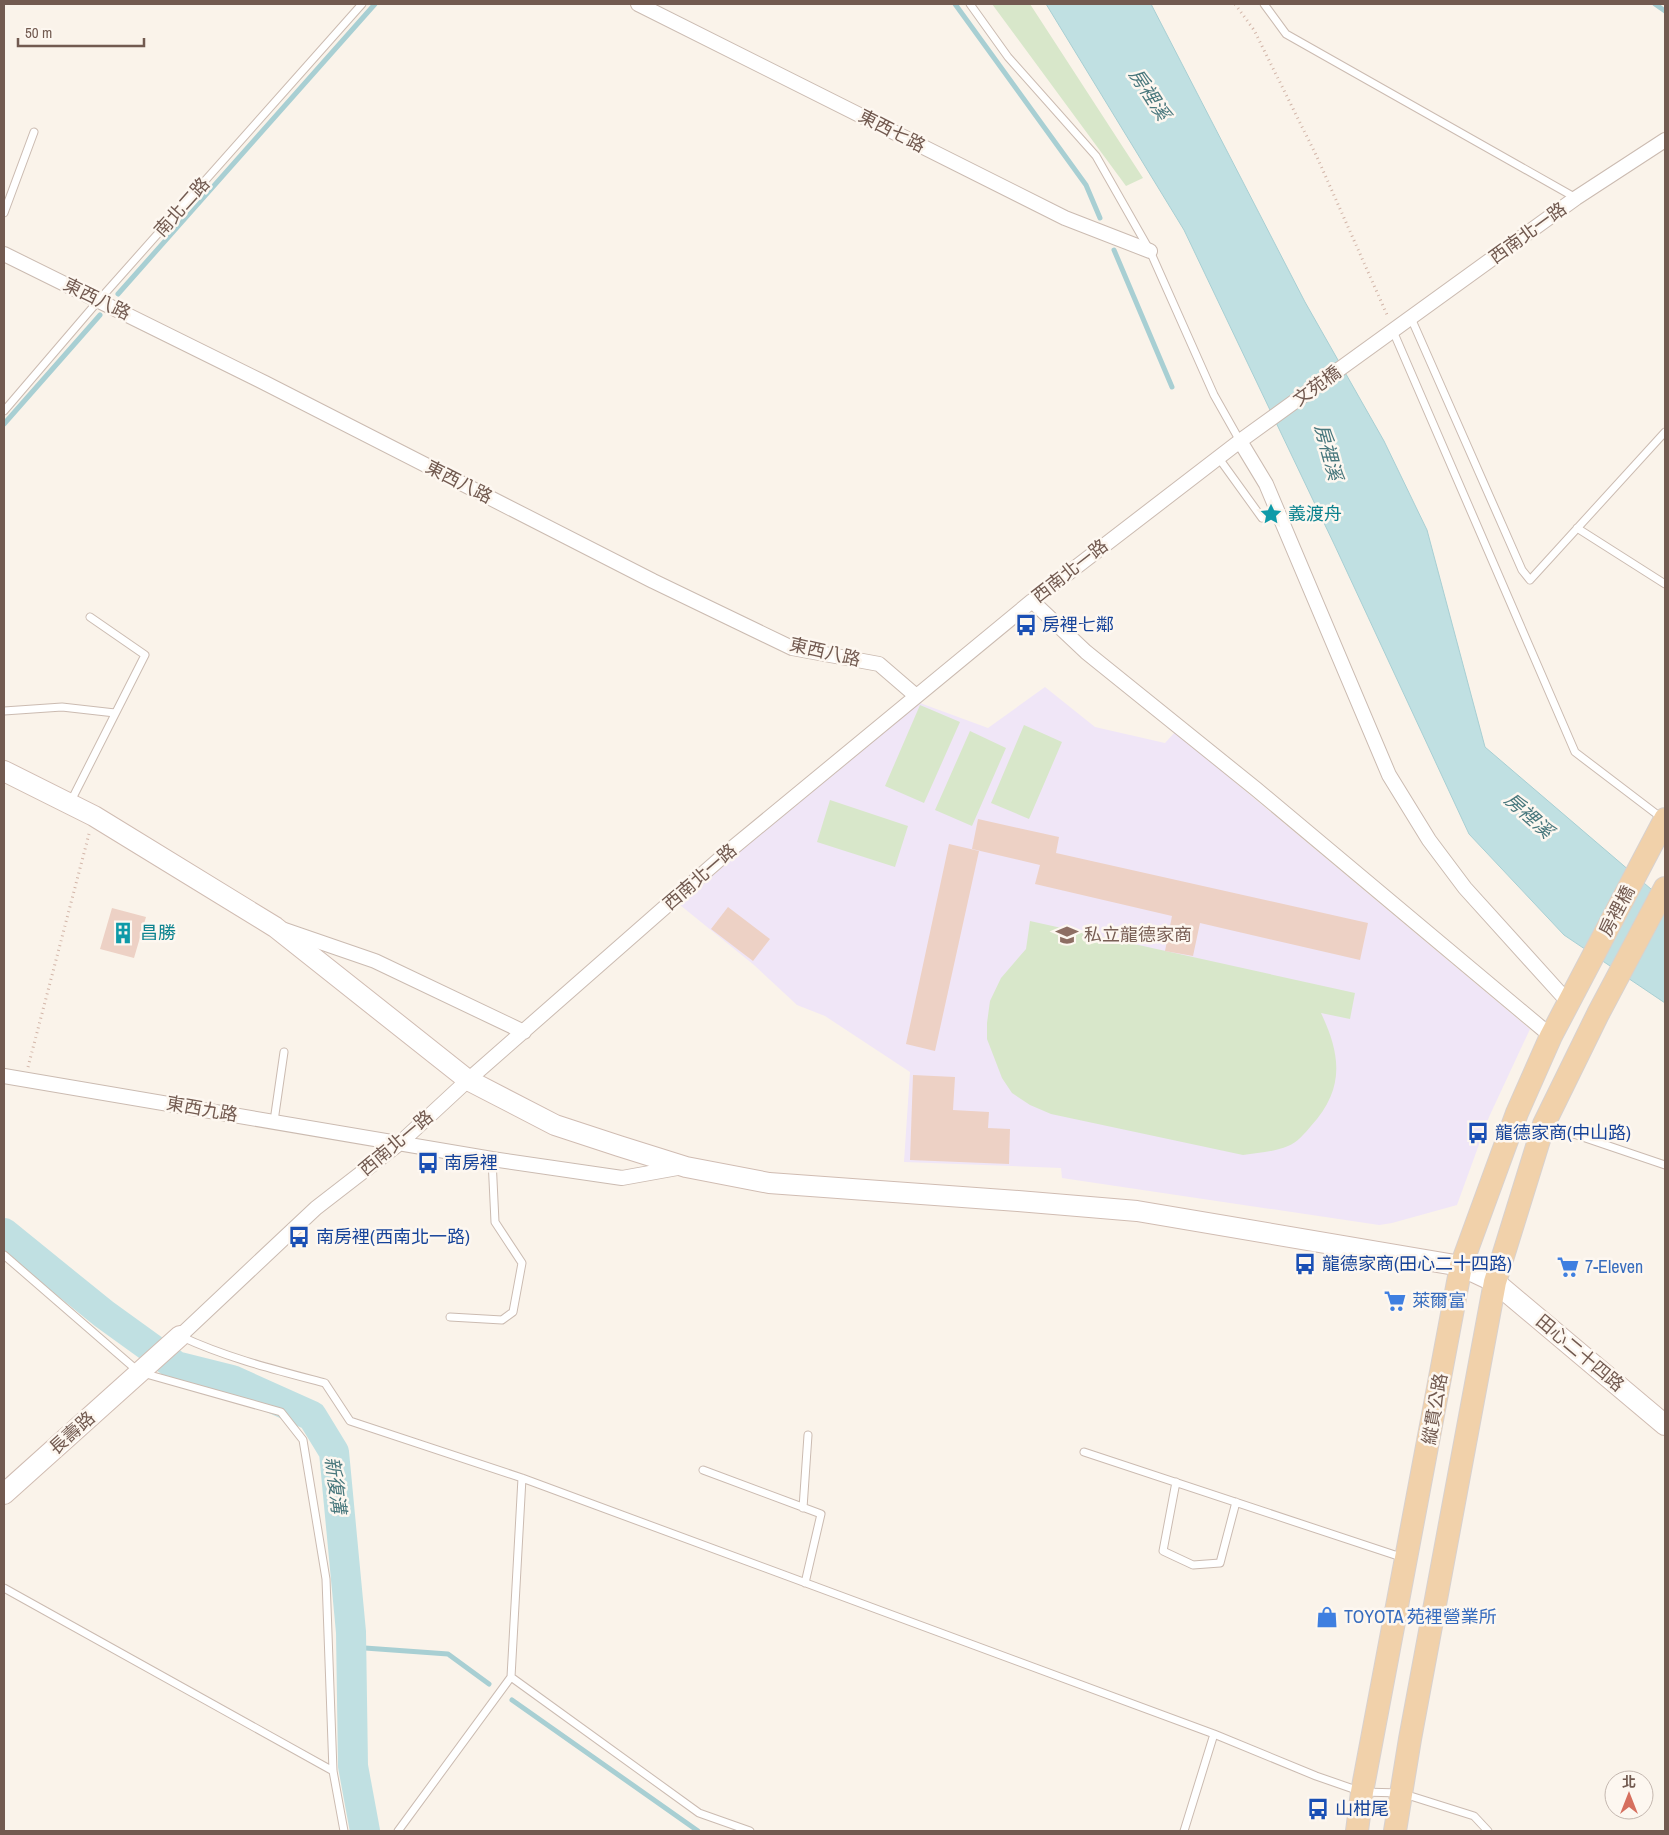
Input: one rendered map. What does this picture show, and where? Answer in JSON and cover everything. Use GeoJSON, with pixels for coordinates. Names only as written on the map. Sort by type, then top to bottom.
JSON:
{"type":"FeatureCollection","features":[{"type":"Feature","properties":{"kind":"main road","name":"田心二十四路"},"geometry":{"type":"LineString","coordinates":[[4,771],[94,816],[275,927],[468,1080],[556,1124],[686,1167],[769,1182],[1137,1211],[1461,1266],[1496,1282],[1665,1425]]}},
{"type":"Feature","properties":{"kind":"main road","name":"房裡橋"},"geometry":{"type":"LineString","coordinates":[[1569,1003],[1665,819]]}},
{"type":"Feature","properties":{"kind":"main road","name":"房裡橋"},"geometry":{"type":"LineString","coordinates":[[1598,1014],[1665,888]]}},
{"type":"Feature","properties":{"kind":"main road","name":"縱貫公路"},"geometry":{"type":"LineString","coordinates":[[1356,1831],[1461,1266],[1517,1113],[1551,1036],[1569,1003]]}},
{"type":"Feature","properties":{"kind":"main road","name":"縱貫公路"},"geometry":{"type":"LineString","coordinates":[[1395,1831],[1412,1730],[1496,1282],[1544,1124],[1598,1014]]}},
{"type":"Feature","properties":{"kind":"main road","name":"長壽路"},"geometry":{"type":"LineString","coordinates":[[4,1494],[180,1336]]}},
{"type":"Feature","properties":{"kind":"street","name":"東西七路"},"geometry":{"type":"LineString","coordinates":[[638,4],[1065,218],[1150,251]]}},
{"type":"Feature","properties":{"kind":"street","name":"西南北一路"},"geometry":{"type":"LineString","coordinates":[[1393,330],[1576,198],[1665,141]]}},
{"type":"Feature","properties":{"kind":"street","name":"東西八路"},"geometry":{"type":"LineString","coordinates":[[4,254],[99,300],[653,581],[792,648],[879,664],[915,695]]}},
{"type":"Feature","properties":{"kind":"street","name":"文苑橋"},"geometry":{"type":"LineString","coordinates":[[1240,441],[1393,330]]}},
{"type":"Feature","properties":{"kind":"street","name":"西南北一路"},"geometry":{"type":"LineString","coordinates":[[180,1336],[316,1208],[400,1143],[468,1080],[730,850],[915,695],[1032,601],[1240,441]]}},
{"type":"Feature","properties":{"kind":"street"},"geometry":{"type":"LineString","coordinates":[[1240,441],[1266,484],[1389,775],[1429,840],[1465,888],[1569,1003]]}},
{"type":"Feature","properties":{"kind":"street"},"geometry":{"type":"LineString","coordinates":[[1032,601],[1086,652],[1256,790],[1551,1036]]}},
{"type":"Feature","properties":{"kind":"street"},"geometry":{"type":"LineString","coordinates":[[275,927],[375,961],[524,1032]]}},
{"type":"Feature","properties":{"kind":"street","name":"東西九路"},"geometry":{"type":"LineString","coordinates":[[4,1076],[492,1159],[622,1178],[686,1167]]}},
{"type":"Feature","properties":{"kind":"lane","name":"南北二路"},"geometry":{"type":"LineString","coordinates":[[4,411],[99,300],[362,4]]}},
{"type":"Feature","properties":{"kind":"lane"},"geometry":{"type":"LineString","coordinates":[[970,4],[1008,57],[1096,156],[1150,251],[1214,395],[1240,441]]}},
{"type":"Feature","properties":{"kind":"lane"},"geometry":{"type":"LineString","coordinates":[[1264,4],[1286,34],[1576,198]]}},
{"type":"Feature","properties":{"kind":"lane"},"geometry":{"type":"LineString","coordinates":[[4,213],[34,132]]}},
{"type":"Feature","properties":{"kind":"lane"},"geometry":{"type":"LineString","coordinates":[[1411,318],[1522,570],[1530,580],[1665,432]]}},
{"type":"Feature","properties":{"kind":"lane"},"geometry":{"type":"LineString","coordinates":[[1393,330],[1575,752],[1665,819]]}},
{"type":"Feature","properties":{"kind":"lane"},"geometry":{"type":"LineString","coordinates":[[1218,457],[1262,518]]}},
{"type":"Feature","properties":{"kind":"lane"},"geometry":{"type":"LineString","coordinates":[[1577,528],[1665,584]]}},
{"type":"Feature","properties":{"kind":"lane"},"geometry":{"type":"LineString","coordinates":[[70,804],[145,655],[90,617]]}},
{"type":"Feature","properties":{"kind":"lane"},"geometry":{"type":"LineString","coordinates":[[4,710],[62,707],[115,713]]}},
{"type":"Feature","properties":{"kind":"lane"},"geometry":{"type":"LineString","coordinates":[[274,1121],[284,1052]]}},
{"type":"Feature","properties":{"kind":"lane"},"geometry":{"type":"LineString","coordinates":[[1544,1124],[1665,1165]]}},
{"type":"Feature","properties":{"kind":"lane"},"geometry":{"type":"LineString","coordinates":[[450,1316],[502,1320],[513,1312],[522,1263],[495,1222],[492,1159]]}},
{"type":"Feature","properties":{"kind":"lane"},"geometry":{"type":"LineString","coordinates":[[4,1255],[139,1372],[281,1412],[303,1440],[326,1579],[333,1771],[344,1831]]}},
{"type":"Feature","properties":{"kind":"lane"},"geometry":{"type":"LineString","coordinates":[[180,1336],[246,1362],[326,1383],[350,1421],[522,1478],[1214,1734],[1316,1776],[1362,1792],[1401,1794],[1474,1816],[1488,1831]]}},
{"type":"Feature","properties":{"kind":"lane"},"geometry":{"type":"LineString","coordinates":[[803,1508],[808,1435]]}},
{"type":"Feature","properties":{"kind":"lane"},"geometry":{"type":"LineString","coordinates":[[1084,1452],[1407,1559]]}},
{"type":"Feature","properties":{"kind":"lane"},"geometry":{"type":"LineString","coordinates":[[702,1470],[821,1514],[806,1583]]}},
{"type":"Feature","properties":{"kind":"lane"},"geometry":{"type":"LineString","coordinates":[[398,1831],[511,1677],[522,1478]]}},
{"type":"Feature","properties":{"kind":"lane"},"geometry":{"type":"LineString","coordinates":[[1176,1482],[1163,1551],[1192,1565],[1220,1563],[1236,1502]]}},
{"type":"Feature","properties":{"kind":"lane"},"geometry":{"type":"LineString","coordinates":[[4,1588],[333,1771]]}},
{"type":"Feature","properties":{"kind":"lane"},"geometry":{"type":"LineString","coordinates":[[511,1677],[700,1813],[750,1831]]}},
{"type":"Feature","properties":{"kind":"lane"},"geometry":{"type":"LineString","coordinates":[[1184,1831],[1214,1734]]}},
{"type":"Feature","properties":{"kind":"path"},"geometry":{"type":"LineString","coordinates":[[1235,4],[1254,30],[1317,157],[1393,330]]}},
{"type":"Feature","properties":{"kind":"path"},"geometry":{"type":"LineString","coordinates":[[25,1080],[94,816]]}},
{"type":"Feature","properties":{"kind":"shaded area","name":"私立龍德家商"},"geometry":{"type":"Polygon","coordinates":[[[1045,687],[1095,727],[1165,743],[1175,732],[1530,1029],[1489,1117],[1457,1205],[1379,1225],[1062,1178],[1061,1168],[904,1162],[910,1072],[825,1016],[797,1005],[754,965],[680,905],[744,848],[920,703],[988,728],[1045,687]]]}},
{"type":"Feature","properties":{"kind":"green space"},"geometry":{"type":"Polygon","coordinates":[[[992,4],[1030,4],[1143,178],[1126,186],[992,4]]]}},
{"type":"Feature","properties":{"kind":"green space"},"geometry":{"type":"Polygon","coordinates":[[[920,705],[960,722],[924,803],[885,786],[920,705]]]}},
{"type":"Feature","properties":{"kind":"green space"},"geometry":{"type":"Polygon","coordinates":[[[1024,725],[1062,742],[1029,819],[991,803],[1024,725]]]}},
{"type":"Feature","properties":{"kind":"green space"},"geometry":{"type":"Polygon","coordinates":[[[970,731],[1006,748],[972,826],[935,810],[970,731]]]}},
{"type":"Feature","properties":{"kind":"green space"},"geometry":{"type":"Polygon","coordinates":[[[830,800],[908,826],[895,867],[817,842],[830,800]]]}},
{"type":"Feature","properties":{"kind":"green space"},"geometry":{"type":"Polygon","coordinates":[[[1030,921],[1355,993],[1350,1019],[1321,1013],[1328,1028],[1336,1057],[1334,1085],[1330,1099],[1322,1112],[1303,1135],[1291,1145],[1272,1151],[1243,1155],[1051,1114],[1030,1105],[1012,1093],[1002,1078],[987,1039],[987,1023],[990,1001],[1001,978],[1026,949],[1030,921]]]}},
{"type":"Feature","properties":{"kind":"water","name":"房裡溪"},"geometry":{"type":"Polygon","coordinates":[[[1046,4],[1151,4],[1305,302],[1384,441],[1427,530],[1485,747],[1665,901],[1665,1003],[1564,935],[1469,834],[1335,546],[1184,230],[1046,4]]]}},
{"type":"Feature","properties":{"kind":"building"},"geometry":{"type":"Polygon","coordinates":[[[978,819],[1059,837],[1056,853],[1368,923],[1360,960],[1200,923],[1193,956],[1165,951],[1172,916],[1035,884],[1040,865],[972,849],[978,819]]]}},
{"type":"Feature","properties":{"kind":"building"},"geometry":{"type":"Polygon","coordinates":[[[949,844],[979,851],[935,1051],[906,1044],[949,844]]]}},
{"type":"Feature","properties":{"kind":"building"},"geometry":{"type":"Polygon","coordinates":[[[728,907],[770,939],[753,961],[711,929],[728,907]]]}},
{"type":"Feature","properties":{"kind":"building","name":"昌勝"},"geometry":{"type":"Polygon","coordinates":[[[112,908],[146,917],[134,958],[100,949],[112,908]]]}},
{"type":"Feature","properties":{"kind":"building"},"geometry":{"type":"Polygon","coordinates":[[[913,1075],[955,1077],[953,1110],[989,1112],[988,1128],[1010,1129],[1009,1164],[910,1160],[913,1075]]]}},
{"type":"Feature","properties":{"kind":"waterway"},"geometry":{"type":"LineString","coordinates":[[118,294],[375,4]]}},
{"type":"Feature","properties":{"kind":"waterway"},"geometry":{"type":"LineString","coordinates":[[955,4],[1086,185],[1100,218]]}},
{"type":"Feature","properties":{"kind":"waterway"},"geometry":{"type":"LineString","coordinates":[[1655,4],[1665,11]]}},
{"type":"Feature","properties":{"kind":"waterway"},"geometry":{"type":"LineString","coordinates":[[1114,250],[1172,387]]}},
{"type":"Feature","properties":{"kind":"waterway"},"geometry":{"type":"LineString","coordinates":[[4,424],[100,315]]}},
{"type":"Feature","properties":{"kind":"waterway","name":"新復溝"},"geometry":{"type":"LineString","coordinates":[[4,1233],[104,1314],[176,1366],[232,1380],[312,1416],[334,1452],[351,1632],[353,1766],[365,1831]]}},
{"type":"Feature","properties":{"kind":"waterway"},"geometry":{"type":"LineString","coordinates":[[351,1647],[448,1654],[489,1684]]}},
{"type":"Feature","properties":{"kind":"waterway"},"geometry":{"type":"LineString","coordinates":[[512,1700],[698,1831]]}},
{"type":"Feature","properties":{"kind":"place","name":"義渡舟"},"geometry":{"type":"Point","coordinates":[1271,514]}},
{"type":"Feature","properties":{"kind":"place","name":"房裡七鄰"},"geometry":{"type":"Point","coordinates":[1026,625]}},
{"type":"Feature","properties":{"kind":"place","name":"昌勝"},"geometry":{"type":"Point","coordinates":[123,933]}},
{"type":"Feature","properties":{"kind":"place","name":"私立龍德家商"},"geometry":{"type":"Point","coordinates":[1067,935]}},
{"type":"Feature","properties":{"kind":"place","name":"龍德家商(中山路)"},"geometry":{"type":"Point","coordinates":[1478,1133]}},
{"type":"Feature","properties":{"kind":"place","name":"南房裡"},"geometry":{"type":"Point","coordinates":[428,1163]}},
{"type":"Feature","properties":{"kind":"place","name":"南房裡(西南北一路)"},"geometry":{"type":"Point","coordinates":[299,1237]}},
{"type":"Feature","properties":{"kind":"place","name":"龍德家商(田心二十四路)"},"geometry":{"type":"Point","coordinates":[1305,1264]}},
{"type":"Feature","properties":{"kind":"place","name":"7-Eleven"},"geometry":{"type":"Point","coordinates":[1568,1267]}},
{"type":"Feature","properties":{"kind":"place","name":"萊爾富"},"geometry":{"type":"Point","coordinates":[1395,1301]}},
{"type":"Feature","properties":{"kind":"place","name":"TOYOTA 苑裡營業所"},"geometry":{"type":"Point","coordinates":[1327,1617]}},
{"type":"Feature","properties":{"kind":"place","name":"山柑尾"},"geometry":{"type":"Point","coordinates":[1318,1809]}}]}
